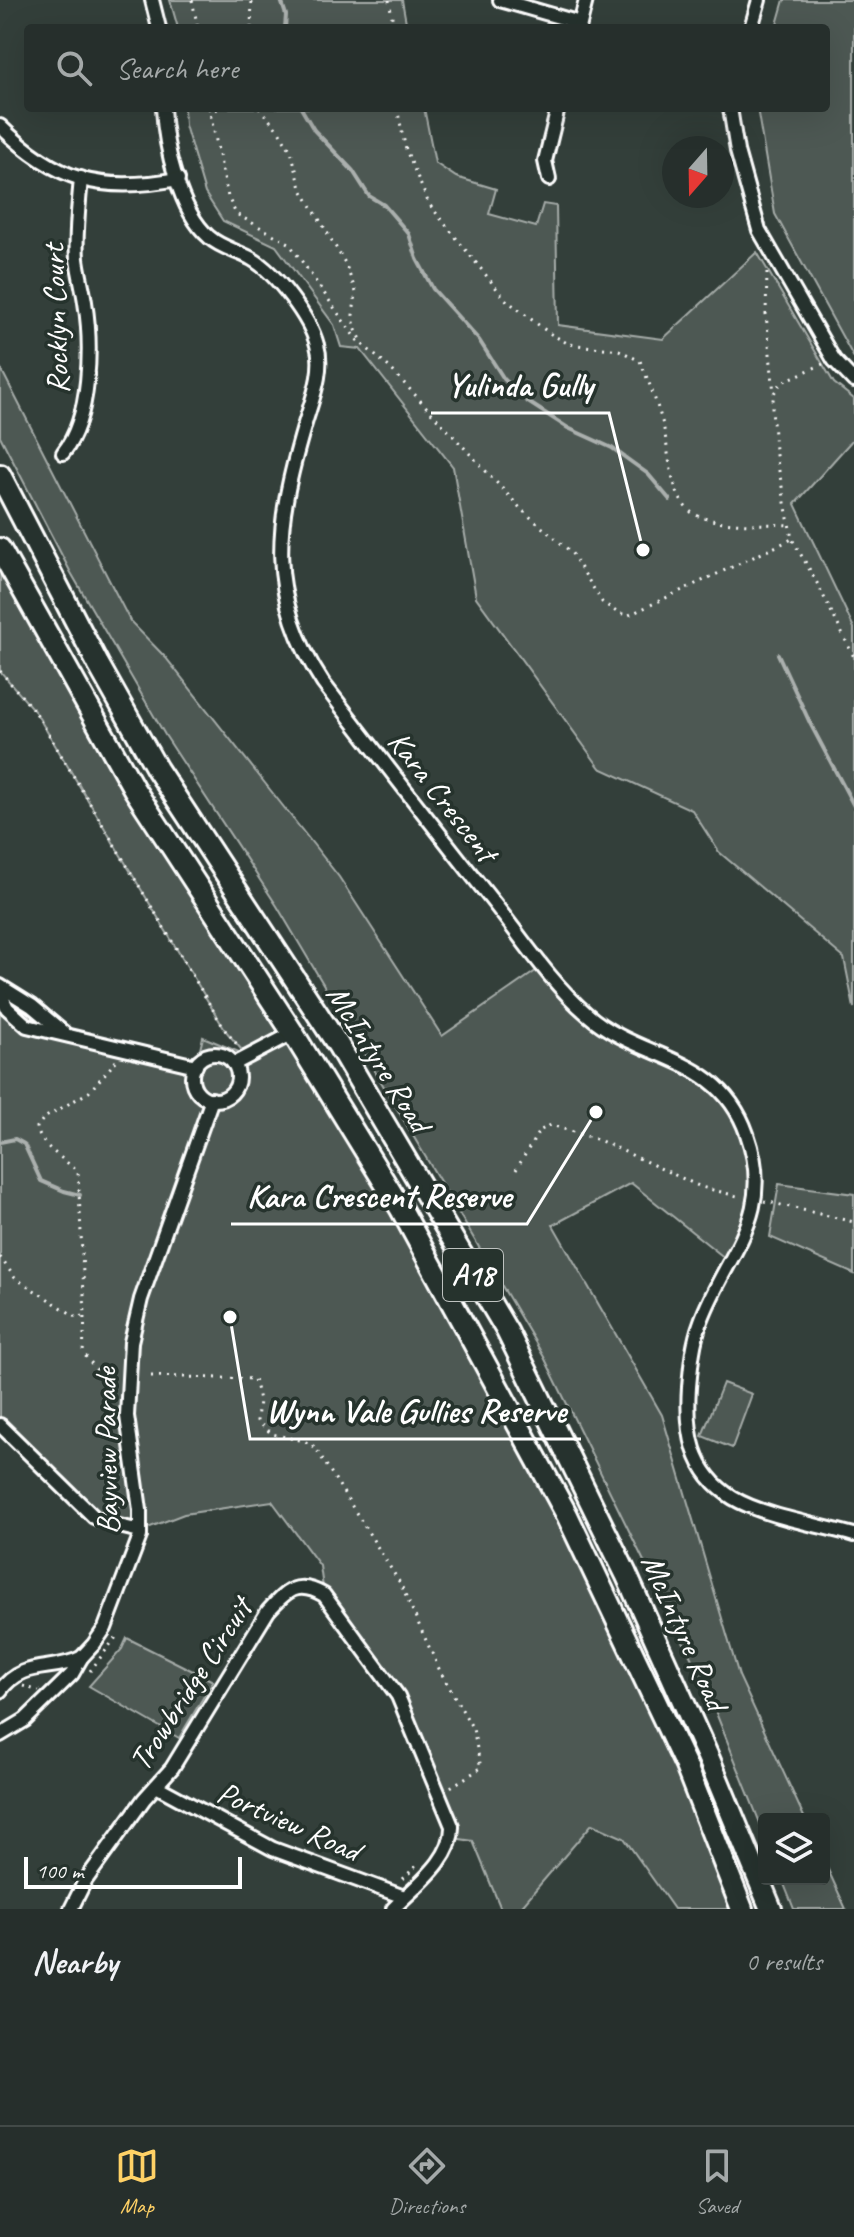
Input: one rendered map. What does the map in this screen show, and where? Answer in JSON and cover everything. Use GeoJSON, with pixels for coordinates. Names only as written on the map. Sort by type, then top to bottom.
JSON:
{"type":"FeatureCollection","features":[{"type":"Feature","properties":{"kind":"main road","name":"McIntyre Road"},"geometry":{"type":"LineString","coordinates":[[0,475],[98,664],[157,769],[338,1045],[507,1331],[626,1574],[709,1759],[771,1909]]}},
{"type":"Feature","properties":{"kind":"main road","name":"McIntyre Road"},"geometry":{"type":"LineString","coordinates":[[0,549],[127,778],[293,1033],[401,1209],[567,1515],[686,1766],[742,1909]]}},
{"type":"Feature","properties":{"kind":"main road"},"geometry":{"type":"LineString","coordinates":[[300,987],[293,1033],[338,1045]]}},
{"type":"Feature","properties":{"kind":"street"},"geometry":{"type":"LineString","coordinates":[[152,0],[158,24]]}},
{"type":"Feature","properties":{"kind":"street"},"geometry":{"type":"LineString","coordinates":[[500,0],[573,24]]}},
{"type":"Feature","properties":{"kind":"street"},"geometry":{"type":"LineString","coordinates":[[580,24],[586,0]]}},
{"type":"Feature","properties":{"kind":"street"},"geometry":{"type":"LineString","coordinates":[[752,24],[759,0]]}},
{"type":"Feature","properties":{"kind":"street","name":"Kara Crescent"},"geometry":{"type":"LineString","coordinates":[[163,112],[166,137],[191,216],[216,242],[252,259],[271,274],[305,318],[318,346],[320,366],[289,478],[281,528],[281,562],[287,602],[310,663],[459,859],[580,1008],[608,1030],[696,1070],[722,1092],[747,1134],[754,1166],[754,1198],[740,1247],[705,1312],[692,1351],[689,1436],[699,1463],[721,1490],[743,1503],[854,1535]]}},
{"type":"Feature","properties":{"kind":"street"},"geometry":{"type":"LineString","coordinates":[[549,179],[545,161],[557,112]]}},
{"type":"Feature","properties":{"kind":"street"},"geometry":{"type":"LineString","coordinates":[[731,112],[737,151],[759,230],[834,360],[854,381]]}},
{"type":"Feature","properties":{"kind":"street"},"geometry":{"type":"LineString","coordinates":[[0,126],[34,157],[81,178],[105,185],[124,186],[178,179]]}},
{"type":"Feature","properties":{"kind":"street","name":"Rocklyn Court"},"geometry":{"type":"LineString","coordinates":[[63,453],[74,440],[81,421],[86,382],[86,313],[77,257],[81,178]]}},
{"type":"Feature","properties":{"kind":"street"},"geometry":{"type":"LineString","coordinates":[[0,986],[32,1006],[67,1035]]}},
{"type":"Feature","properties":{"kind":"street"},"geometry":{"type":"LineString","coordinates":[[0,993],[7,1008],[27,1026],[196,1066]]}},
{"type":"Feature","properties":{"kind":"street"},"geometry":{"type":"LineString","coordinates":[[234,1064],[293,1033]]}},
{"type":"Feature","properties":{"kind":"street"},"geometry":{"type":"LineString","coordinates":[[224,1055],[238,1070],[236,1086],[230,1095],[212,1099],[197,1091],[192,1080],[196,1066],[206,1056],[224,1055]]}},
{"type":"Feature","properties":{"kind":"street","name":"Bayview Parade"},"geometry":{"type":"LineString","coordinates":[[0,1735],[25,1720],[72,1674],[105,1628],[140,1524],[127,1416],[131,1342],[141,1299],[212,1099]]}},
{"type":"Feature","properties":{"kind":"street"},"geometry":{"type":"LineString","coordinates":[[0,1425],[94,1517],[111,1524],[140,1524]]}},
{"type":"Feature","properties":{"kind":"street","name":"Trowbridge Circuit"},"geometry":{"type":"LineString","coordinates":[[71,1909],[85,1881],[177,1759],[268,1611],[281,1595],[302,1587],[324,1595],[394,1689],[452,1826],[451,1845],[446,1854],[393,1909]]}},
{"type":"Feature","properties":{"kind":"street"},"geometry":{"type":"LineString","coordinates":[[0,1691],[8,1681],[27,1669],[66,1665],[81,1658]]}},
{"type":"Feature","properties":{"kind":"street","name":"Portview Road"},"geometry":{"type":"LineString","coordinates":[[156,1786],[273,1849],[404,1897]]}},
{"type":"Feature","properties":{"kind":"path"},"geometry":{"type":"LineString","coordinates":[[192,0],[197,24]]}},
{"type":"Feature","properties":{"kind":"path"},"geometry":{"type":"LineString","coordinates":[[251,24],[252,0]]}},
{"type":"Feature","properties":{"kind":"path"},"geometry":{"type":"LineString","coordinates":[[389,0],[393,24]]}},
{"type":"Feature","properties":{"kind":"path"},"geometry":{"type":"LineString","coordinates":[[210,112],[228,197],[236,214],[289,243],[341,320],[523,511],[571,552],[602,602],[618,613],[629,615],[792,539]]}},
{"type":"Feature","properties":{"kind":"path"},"geometry":{"type":"LineString","coordinates":[[210,116],[214,112]]}},
{"type":"Feature","properties":{"kind":"path"},"geometry":{"type":"LineString","coordinates":[[262,112],[291,151],[301,188],[345,263],[356,292],[355,328],[365,346]]}},
{"type":"Feature","properties":{"kind":"path"},"geometry":{"type":"LineString","coordinates":[[398,112],[406,150],[429,204],[505,299],[549,333],[569,344],[619,350],[640,361],[663,424],[678,496],[691,511],[706,518],[731,522],[789,525]]}},
{"type":"Feature","properties":{"kind":"path"},"geometry":{"type":"LineString","coordinates":[[768,269],[766,314],[774,393],[775,450],[792,539],[854,657]]}},
{"type":"Feature","properties":{"kind":"path"},"geometry":{"type":"LineString","coordinates":[[774,393],[782,382],[834,360]]}},
{"type":"Feature","properties":{"kind":"path"},"geometry":{"type":"LineString","coordinates":[[0,671],[36,713],[225,1030],[248,1057]]}},
{"type":"Feature","properties":{"kind":"path"},"geometry":{"type":"LineString","coordinates":[[101,1375],[83,1353],[85,1315],[78,1172],[61,1155],[48,1149],[38,1135],[37,1127],[44,1118],[89,1092],[125,1049]]}},
{"type":"Feature","properties":{"kind":"path"},"geometry":{"type":"LineString","coordinates":[[516,1170],[539,1131],[551,1125],[599,1140],[701,1187],[854,1222]]}},
{"type":"Feature","properties":{"kind":"path"},"geometry":{"type":"LineString","coordinates":[[0,1257],[15,1278],[78,1318],[85,1315]]}},
{"type":"Feature","properties":{"kind":"path"},"geometry":{"type":"LineString","coordinates":[[151,1376],[254,1379],[259,1400],[257,1421],[272,1434],[304,1441],[315,1447],[400,1583],[440,1671],[473,1729],[481,1768],[439,1794]]}},
{"type":"Feature","properties":{"kind":"path"},"geometry":{"type":"LineString","coordinates":[[100,1505],[125,1505],[140,1524]]}},
{"type":"Feature","properties":{"kind":"path"},"geometry":{"type":"LineString","coordinates":[[18,1683],[46,1693]]}},
{"type":"Feature","properties":{"kind":"path"},"geometry":{"type":"LineString","coordinates":[[385,1890],[402,1880],[425,1857]]}},
{"type":"Feature","properties":{"kind":"shaded area"},"geometry":{"type":"Polygon","coordinates":[[[170,0],[402,0],[406,24],[177,24],[170,0]]]}},
{"type":"Feature","properties":{"kind":"shaded area"},"geometry":{"type":"Polygon","coordinates":[[[784,0],[854,0],[854,358],[775,214],[758,112],[830,112],[830,24],[777,24],[784,0]]]}},
{"type":"Feature","properties":{"kind":"shaded area"},"geometry":{"type":"Polygon","coordinates":[[[184,112],[425,112],[435,163],[456,177],[496,189],[489,214],[536,227],[543,204],[556,206],[558,325],[663,339],[757,252],[834,383],[854,399],[854,438],[795,504],[854,628],[854,1008],[844,958],[719,852],[692,810],[600,768],[476,597],[453,467],[360,349],[341,347],[334,325],[276,246],[223,221],[205,193],[185,125],[184,112]]]}},
{"type":"Feature","properties":{"kind":"shaded area"},"geometry":{"type":"Polygon","coordinates":[[[0,367],[130,621],[166,658],[339,877],[442,1036],[543,966],[580,1008],[709,1080],[747,1134],[754,1198],[726,1259],[631,1183],[553,1225],[662,1415],[739,1676],[802,1813],[758,1813],[758,1818],[706,1688],[544,1357],[277,906],[165,735],[70,571],[0,436],[0,367]]]}},
{"type":"Feature","properties":{"kind":"shaded area"},"geometry":{"type":"Polygon","coordinates":[[[0,549],[245,958],[567,1515],[742,1909],[674,1909],[624,1838],[592,1824],[519,1909],[501,1909],[473,1841],[453,1838],[398,1696],[324,1595],[320,1566],[272,1501],[184,1514],[140,1531],[111,1524],[0,1425],[0,986],[67,1035],[196,1066],[203,1037],[246,1055],[225,1030],[36,713],[0,671],[0,549]]]}},
{"type":"Feature","properties":{"kind":"shaded area"},"geometry":{"type":"Polygon","coordinates":[[[779,1184],[854,1194],[854,1274],[770,1237],[779,1184]]]}},
{"type":"Feature","properties":{"kind":"shaded area"},"geometry":{"type":"Polygon","coordinates":[[[723,1383],[752,1394],[732,1448],[702,1436],[723,1383]]]}},
{"type":"Feature","properties":{"kind":"shaded area"},"geometry":{"type":"Polygon","coordinates":[[[127,1638],[213,1681],[179,1738],[89,1686],[122,1649],[127,1638]]]}},
{"type":"Feature","properties":{"kind":"shaded area"},"geometry":{"type":"Polygon","coordinates":[[[830,1874],[846,1909],[794,1909],[784,1885],[830,1885],[830,1874]]]}},
{"type":"Feature","properties":{"kind":"waterway"},"geometry":{"type":"LineString","coordinates":[[281,0],[285,24]]}},
{"type":"Feature","properties":{"kind":"waterway"},"geometry":{"type":"LineString","coordinates":[[303,112],[314,130],[353,171],[369,196],[384,205],[409,234],[417,259],[433,289],[479,340],[504,379],[528,402],[568,428],[612,448],[648,474],[670,500]]}},
{"type":"Feature","properties":{"kind":"waterway"},"geometry":{"type":"LineString","coordinates":[[778,654],[854,806]]}},
{"type":"Feature","properties":{"kind":"waterway"},"geometry":{"type":"LineString","coordinates":[[0,1142],[15,1139],[24,1144],[41,1181],[80,1195]]}},
{"type":"Feature","properties":{"kind":"place","name":"Yulinda Gully"},"geometry":{"type":"Point","coordinates":[643,550]}},
{"type":"Feature","properties":{"kind":"place","name":"Kara Crescent Reserve"},"geometry":{"type":"Point","coordinates":[596,1112]}},
{"type":"Feature","properties":{"kind":"place","name":"Wynn Vale Gullies Reserve"},"geometry":{"type":"Point","coordinates":[230,1317]}}]}
